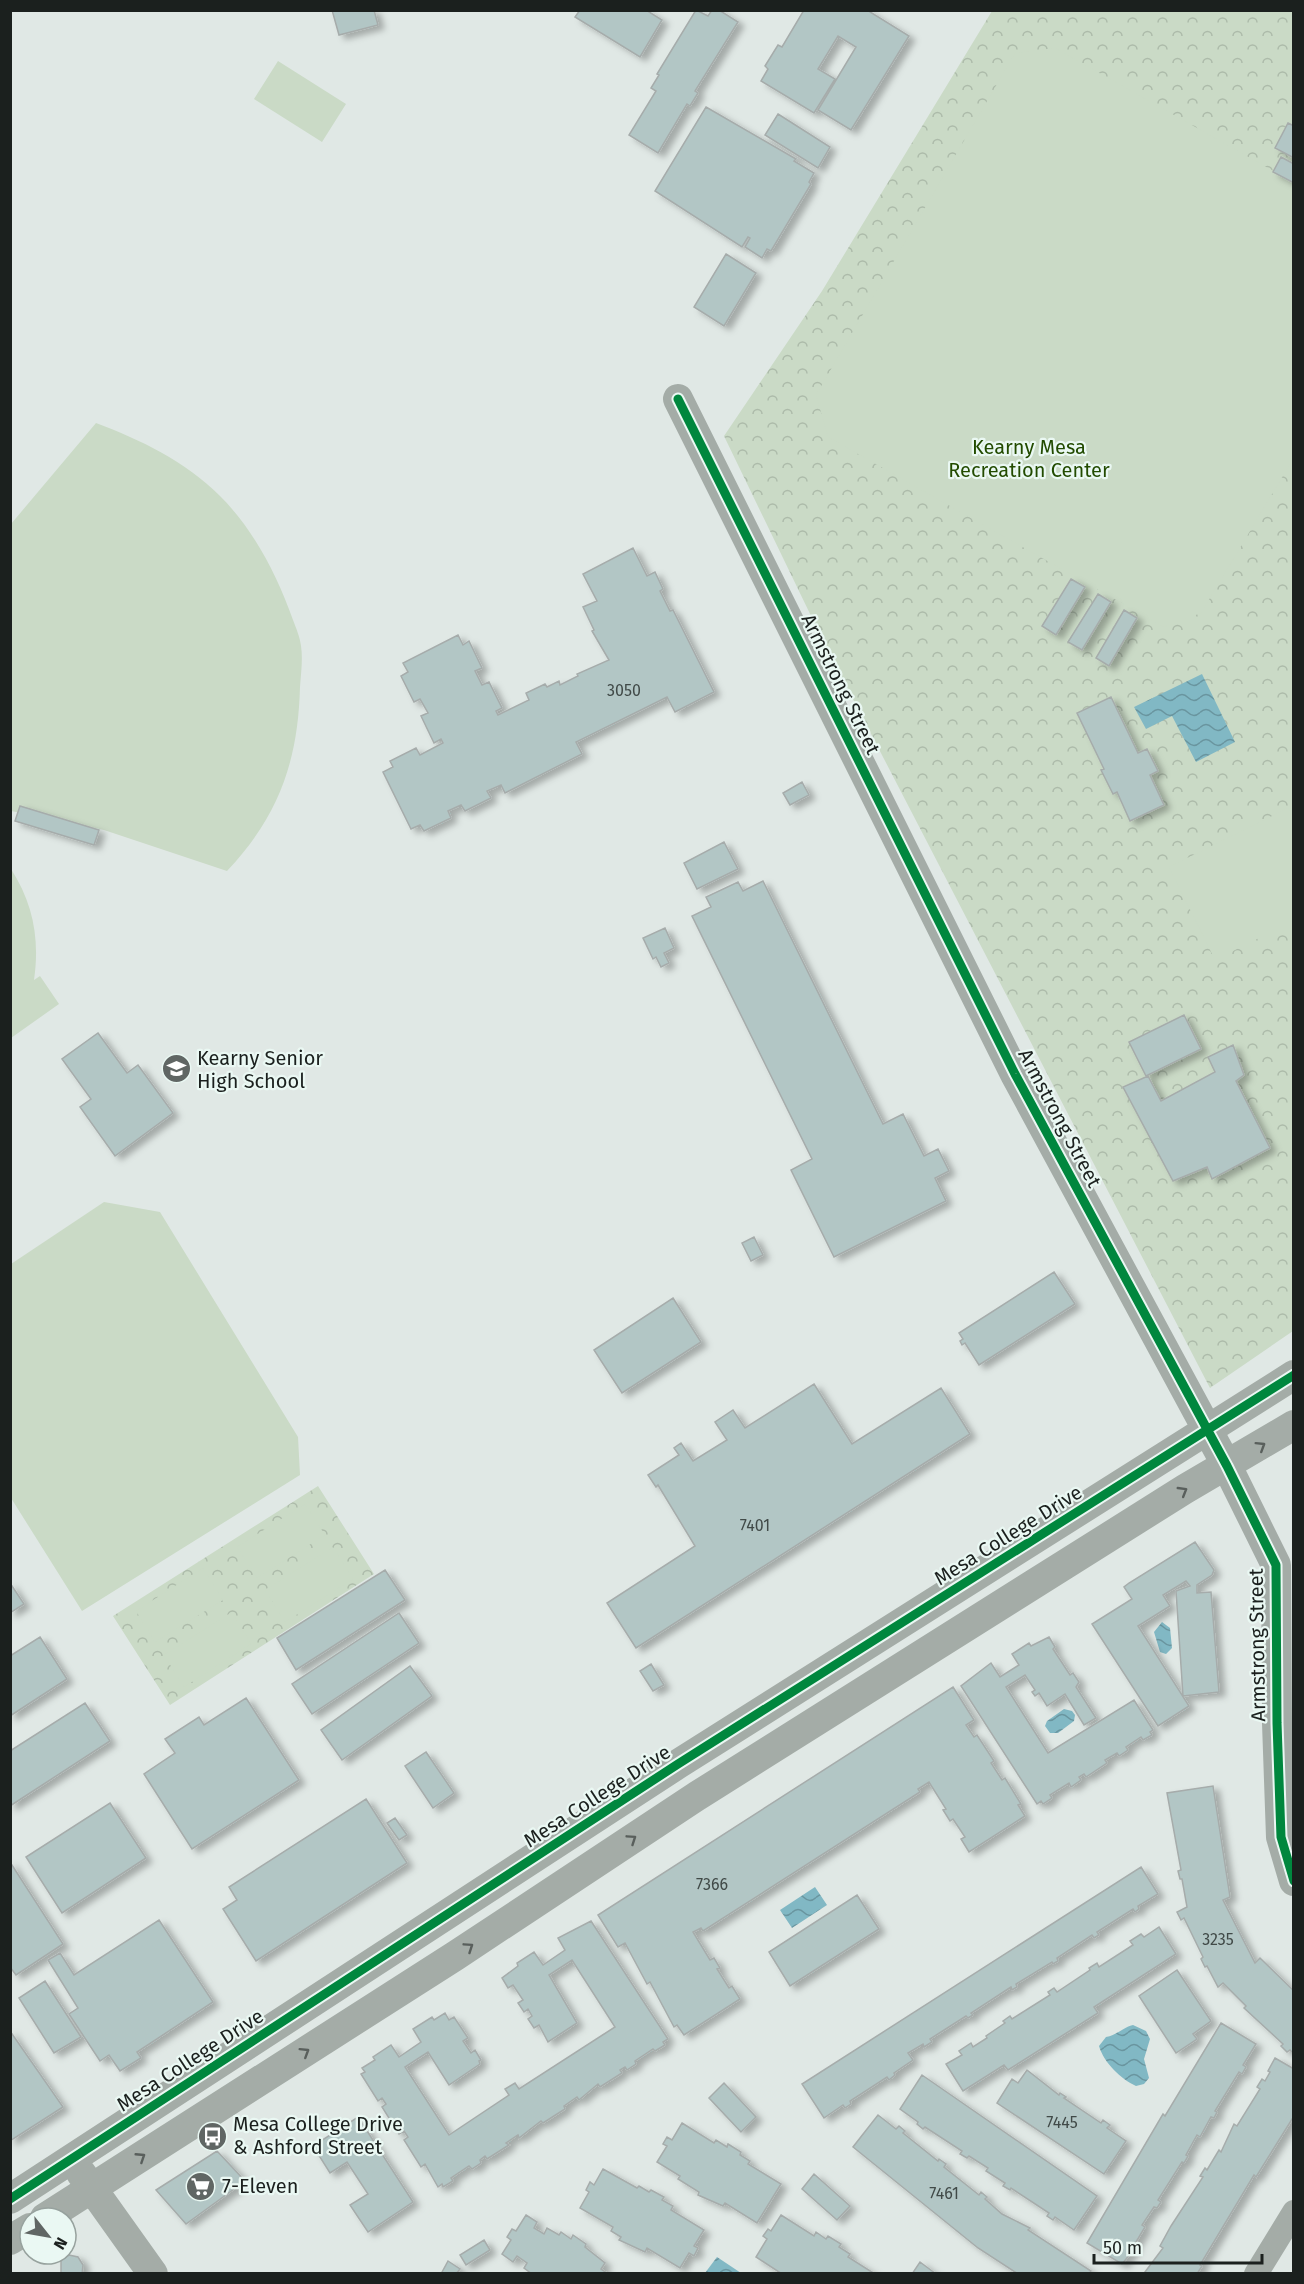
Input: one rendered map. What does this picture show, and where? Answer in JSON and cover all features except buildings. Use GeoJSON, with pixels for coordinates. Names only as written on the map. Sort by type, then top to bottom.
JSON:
{"type":"FeatureCollection","features":[{"type":"Feature","properties":{"kind":"street","name":"Armstrong Street"},"geometry":{"type":"LineString","coordinates":[[678,399],[1016,1074],[1207,1428],[1276,1565],[1276,1723],[1281,1837],[1293,1881]]}},
{"type":"Feature","properties":{"kind":"street","name":"Mesa College Drive"},"geometry":{"type":"LineString","coordinates":[[10,2199],[678,1764],[1293,1375]]}},
{"type":"Feature","properties":{"kind":"street"},"geometry":{"type":"LineString","coordinates":[[64,2206],[455,1956],[697,1796],[1167,1501],[1293,1425]]}},
{"type":"Feature","properties":{"kind":"street"},"geometry":{"type":"LineString","coordinates":[[678,1764],[697,1796]]}},
{"type":"Feature","properties":{"kind":"street"},"geometry":{"type":"LineString","coordinates":[[71,2158],[153,2274]]}},
{"type":"Feature","properties":{"kind":"street"},"geometry":{"type":"LineString","coordinates":[[1256,2274],[1293,2212]]}},
{"type":"Feature","properties":{"kind":"green space","name":"Kearny Mesa Recreation Center"},"geometry":{"type":"Polygon","coordinates":[[[992,11],[1293,11],[1293,1331],[1210,1388],[826,647],[724,436],[822,291],[992,11]]]}},
{"type":"Feature","properties":{"kind":"green space"},"geometry":{"type":"Polygon","coordinates":[[[1055,48],[1293,182],[1293,459],[1201,613],[1164,627],[828,437],[816,395],[1015,53],[1055,48]]]}},
{"type":"Feature","properties":{"kind":"green space"},"geometry":{"type":"Polygon","coordinates":[[[278,61],[346,104],[322,142],[254,99],[278,61]]]}},
{"type":"Feature","properties":{"kind":"green space"},"geometry":{"type":"Polygon","coordinates":[[[96,423],[162,453],[192,472],[220,496],[254,538],[280,586],[299,636],[302,661],[298,714],[290,763],[272,808],[260,829],[227,871],[104,830],[11,811],[11,524],[96,423]]]}},
{"type":"Feature","properties":{"kind":"green space"},"geometry":{"type":"Polygon","coordinates":[[[1288,808],[1293,820],[1293,921],[1215,960],[1169,867],[1288,808]]]}},
{"type":"Feature","properties":{"kind":"green space"},"geometry":{"type":"Polygon","coordinates":[[[11,869],[25,895],[33,922],[36,950],[34,980],[40,976],[59,1004],[11,1038],[11,869]]]}},
{"type":"Feature","properties":{"kind":"green space"},"geometry":{"type":"Polygon","coordinates":[[[104,1202],[160,1212],[298,1437],[300,1475],[82,1611],[11,1498],[11,1264],[104,1202]]]}},
{"type":"Feature","properties":{"kind":"green space"},"geometry":{"type":"Polygon","coordinates":[[[318,1486],[374,1574],[170,1705],[113,1616],[318,1486]]]}},
{"type":"Feature","properties":{"kind":"green space"},"geometry":{"type":"Polygon","coordinates":[[[305,1504],[325,1535],[257,1578],[237,1547],[305,1504]]]}},
{"type":"Feature","properties":{"kind":"green space"},"geometry":{"type":"Polygon","coordinates":[[[333,1547],[353,1579],[285,1622],[265,1590],[333,1547]]]}},
{"type":"Feature","properties":{"kind":"green space"},"geometry":{"type":"Polygon","coordinates":[[[203,1568],[223,1600],[155,1642],[136,1611],[203,1568]]]}},
{"type":"Feature","properties":{"kind":"green space"},"geometry":{"type":"Polygon","coordinates":[[[232,1612],[251,1644],[184,1687],[164,1655],[232,1612]]]}},
{"type":"Feature","properties":{"kind":"water"},"geometry":{"type":"Polygon","coordinates":[[[1202,674],[1235,742],[1196,762],[1172,716],[1146,729],[1134,707],[1202,674]]]}},
{"type":"Feature","properties":{"kind":"water"},"geometry":{"type":"Polygon","coordinates":[[[1162,1622],[1170,1628],[1172,1648],[1166,1654],[1160,1652],[1154,1632],[1162,1622]]]}},
{"type":"Feature","properties":{"kind":"water"},"geometry":{"type":"Polygon","coordinates":[[[1064,1709],[1072,1711],[1075,1715],[1074,1721],[1058,1733],[1050,1733],[1045,1726],[1047,1721],[1064,1709]]]}},
{"type":"Feature","properties":{"kind":"water"},"geometry":{"type":"Polygon","coordinates":[[[815,1887],[827,1905],[792,1928],[780,1910],[815,1887]]]}},
{"type":"Feature","properties":{"kind":"water"},"geometry":{"type":"Polygon","coordinates":[[[1133,2025],[1146,2031],[1150,2039],[1144,2059],[1149,2078],[1144,2084],[1136,2086],[1114,2070],[1099,2046],[1106,2037],[1133,2025]]]}},
{"type":"Feature","properties":{"kind":"water"},"geometry":{"type":"Polygon","coordinates":[[[717,2257],[741,2273],[705,2273],[717,2257]]]}},
{"type":"Feature","properties":{"kind":"cycle path"},"geometry":{"type":"LineString","coordinates":[[678,399],[1015,1074],[1227,1466],[1276,1565],[1277,1723],[1281,1837],[1294,1881]]}},
{"type":"Feature","properties":{"kind":"cycle path"},"geometry":{"type":"LineString","coordinates":[[10,2199],[678,1764],[1294,1375]]}},
{"type":"Feature","properties":{"kind":"place","name":"Kearny Senior High School"},"geometry":{"type":"Point","coordinates":[176,1069]}},
{"type":"Feature","properties":{"kind":"place","name":"Mesa College Drive & Ashford Street"},"geometry":{"type":"Point","coordinates":[212,2136]}},
{"type":"Feature","properties":{"kind":"place","name":"7-Eleven"},"geometry":{"type":"Point","coordinates":[201,2186]}}]}
